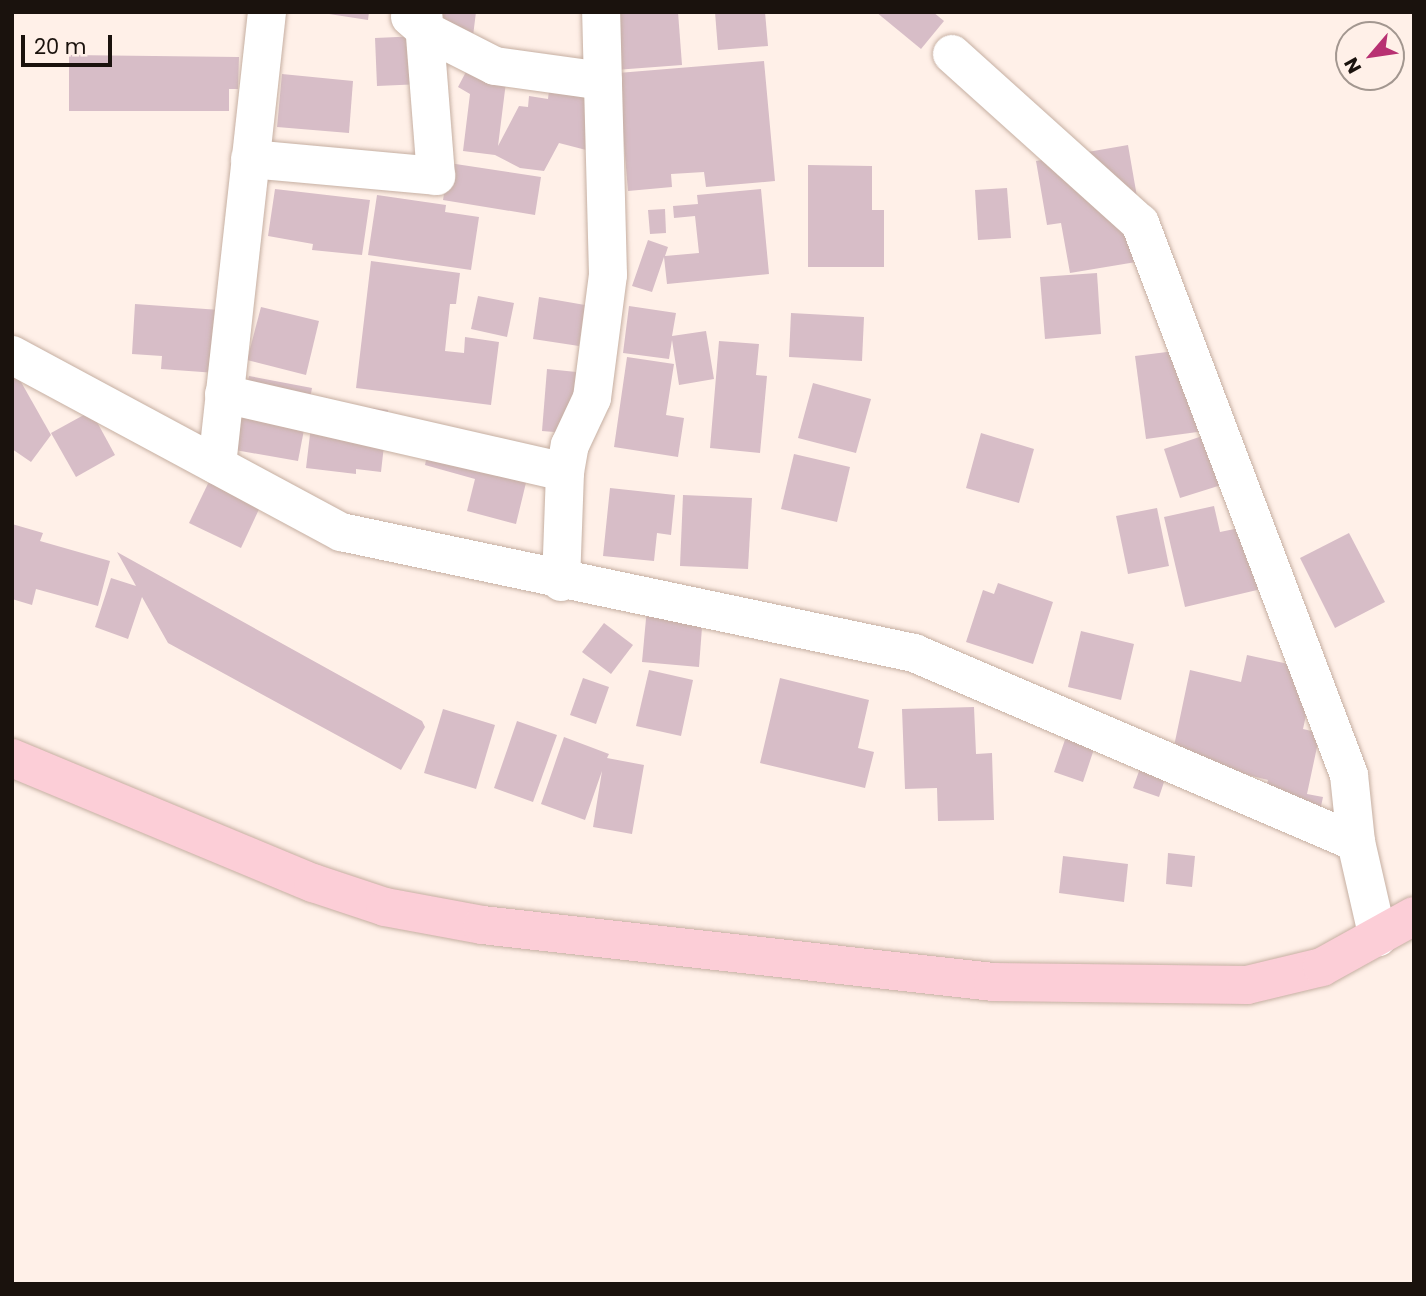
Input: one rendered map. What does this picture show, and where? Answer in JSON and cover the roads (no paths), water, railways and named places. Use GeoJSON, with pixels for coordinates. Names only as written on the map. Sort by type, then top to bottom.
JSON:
{"type":"FeatureCollection","features":[{"type":"Feature","properties":{"kind":"main road"},"geometry":{"type":"LineString","coordinates":[[12,758],[313,883],[385,907],[482,925],[993,982],[1247,985],[1322,967],[1414,916]]}},
{"type":"Feature","properties":{"kind":"street"},"geometry":{"type":"LineString","coordinates":[[217,465],[267,12]]}},
{"type":"Feature","properties":{"kind":"street"},"geometry":{"type":"LineString","coordinates":[[561,582],[565,472],[570,445],[592,398],[608,275],[601,12]]}},
{"type":"Feature","properties":{"kind":"street"},"geometry":{"type":"LineString","coordinates":[[250,159],[436,176],[418,18]]}},
{"type":"Feature","properties":{"kind":"street"},"geometry":{"type":"LineString","coordinates":[[418,18],[495,66],[603,81]]}},
{"type":"Feature","properties":{"kind":"street"},"geometry":{"type":"LineString","coordinates":[[952,54],[1140,223],[1349,775],[1356,842],[1378,938]]}},
{"type":"Feature","properties":{"kind":"street"},"geometry":{"type":"LineString","coordinates":[[12,355],[341,532],[561,582],[914,653],[1356,842]]}},
{"type":"Feature","properties":{"kind":"street"},"geometry":{"type":"LineString","coordinates":[[225,394],[565,472]]}}]}
